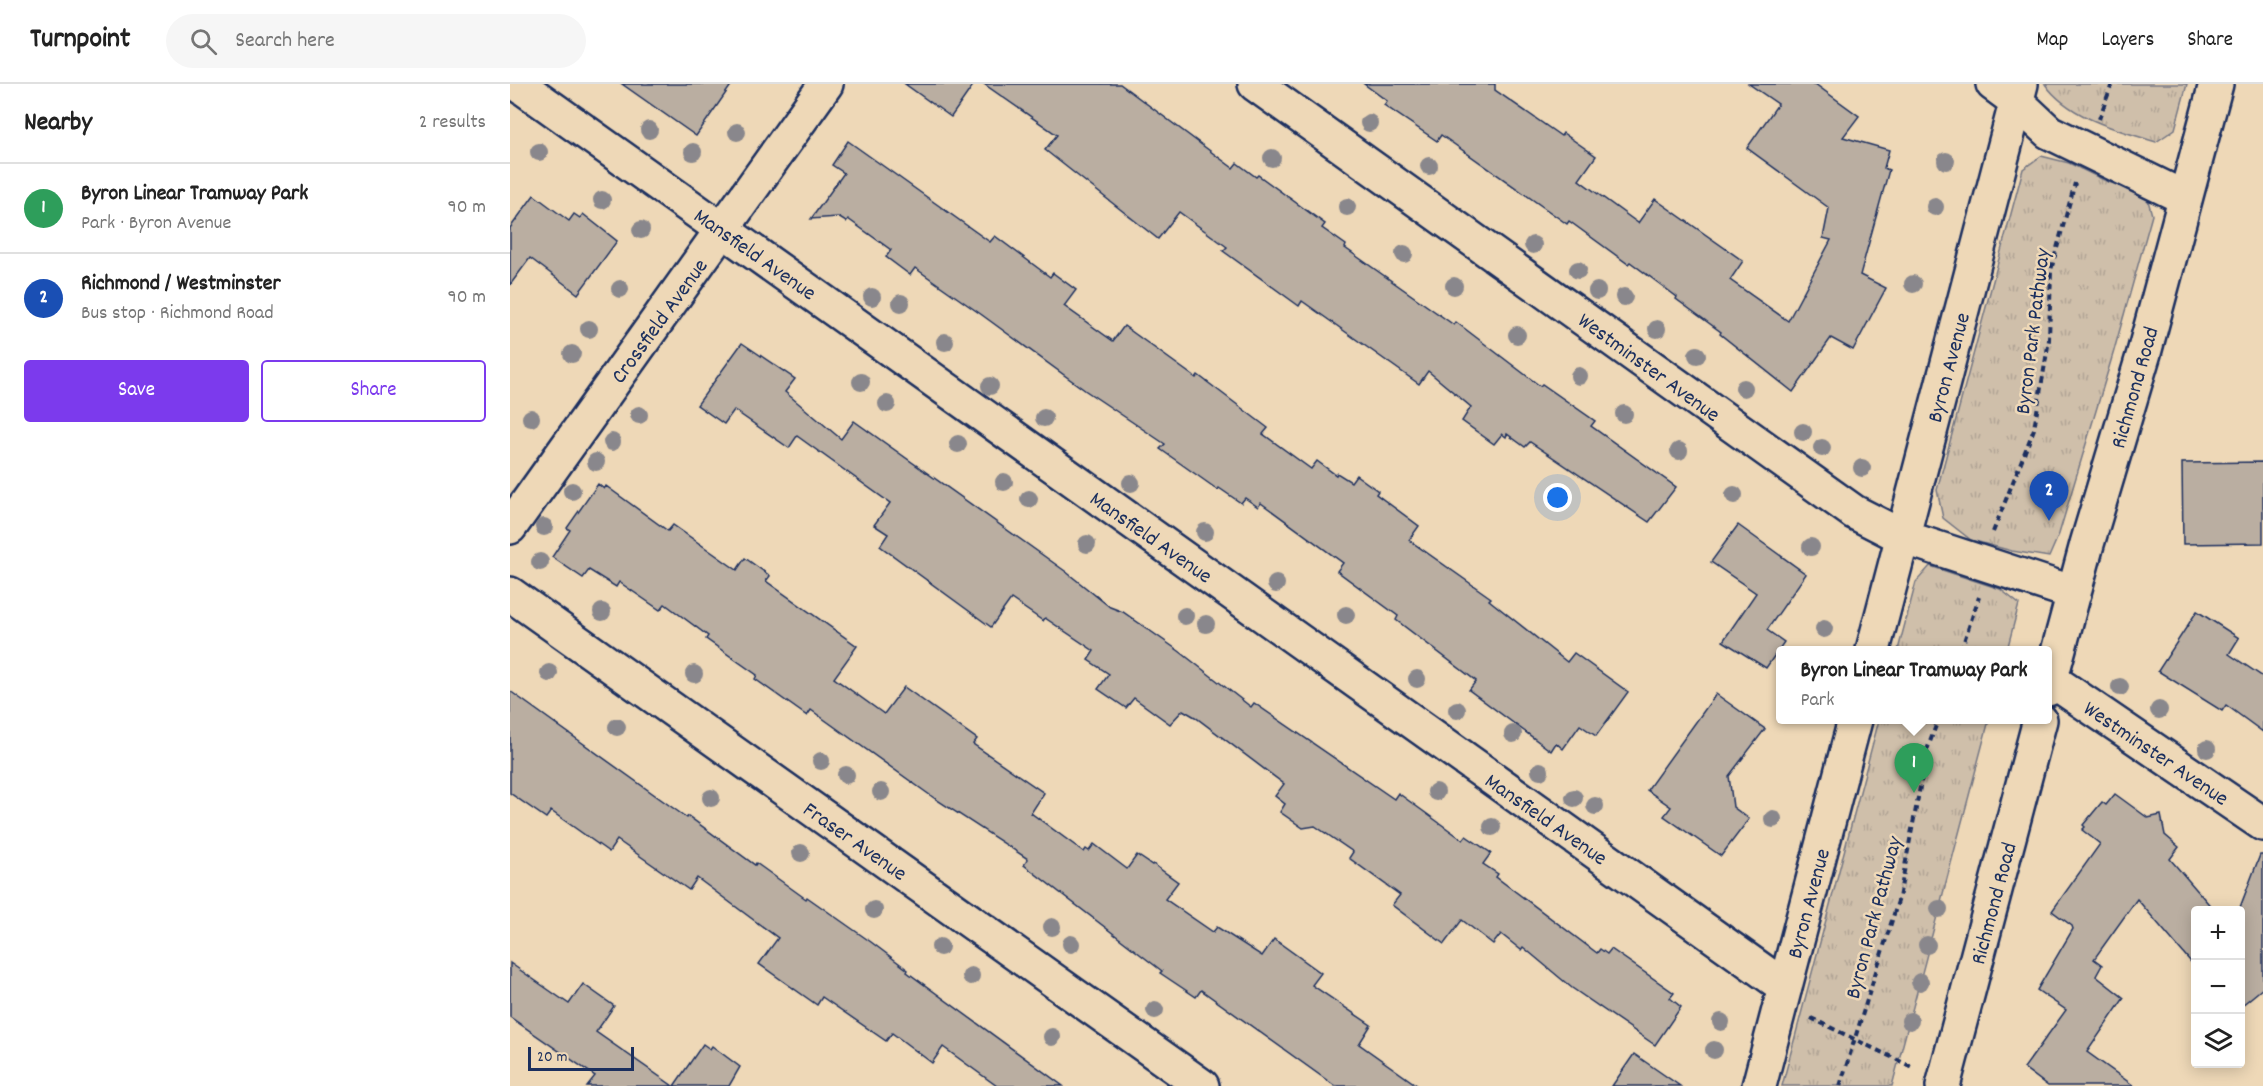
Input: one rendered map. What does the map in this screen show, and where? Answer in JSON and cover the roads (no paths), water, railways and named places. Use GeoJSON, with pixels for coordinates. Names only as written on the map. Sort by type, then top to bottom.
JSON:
{"type":"FeatureCollection","features":[{"type":"Feature","properties":{"kind":"street","name":"Mansfield Avenue"},"geometry":{"type":"LineString","coordinates":[[518,84],[1783,996]]}},
{"type":"Feature","properties":{"kind":"street","name":"Crossfield Avenue"},"geometry":{"type":"LineString","coordinates":[[510,527],[826,84]]}},
{"type":"Feature","properties":{"kind":"street","name":"Westminster Avenue"},"geometry":{"type":"LineString","coordinates":[[1255,84],[1854,512],[1903,537],[2074,593]]}},
{"type":"Feature","properties":{"kind":"street","name":"Richmond Road"},"geometry":{"type":"LineString","coordinates":[[2052,673],[2086,544],[2144,353],[2216,84]]}},
{"type":"Feature","properties":{"kind":"street","name":"Byron Avenue"},"geometry":{"type":"LineString","coordinates":[[1874,646],[1903,537],[2010,90]]}},
{"type":"Feature","properties":{"kind":"street"},"geometry":{"type":"LineString","coordinates":[[2010,90],[2049,132],[2185,198]]}},
{"type":"Feature","properties":{"kind":"street","name":"Fraser Avenue"},"geometry":{"type":"LineString","coordinates":[[510,594],[1202,1086]]}},
{"type":"Feature","properties":{"kind":"street","name":"Westminster Avenue"},"geometry":{"type":"LineString","coordinates":[[2052,686],[2263,824]]}},
{"type":"Feature","properties":{"kind":"street","name":"Byron Avenue"},"geometry":{"type":"LineString","coordinates":[[1759,1086],[1854,724]]}},
{"type":"Feature","properties":{"kind":"street","name":"Richmond Road"},"geometry":{"type":"LineString","coordinates":[[1943,1084],[2039,724]]}},
{"type":"Feature","properties":{"kind":"place","name":"Richmond / Westminster"},"geometry":{"type":"Point","coordinates":[2049,521]}},
{"type":"Feature","properties":{"kind":"place","name":"Byron Linear Tramway Park"},"geometry":{"type":"Point","coordinates":[1914,793]}}]}
